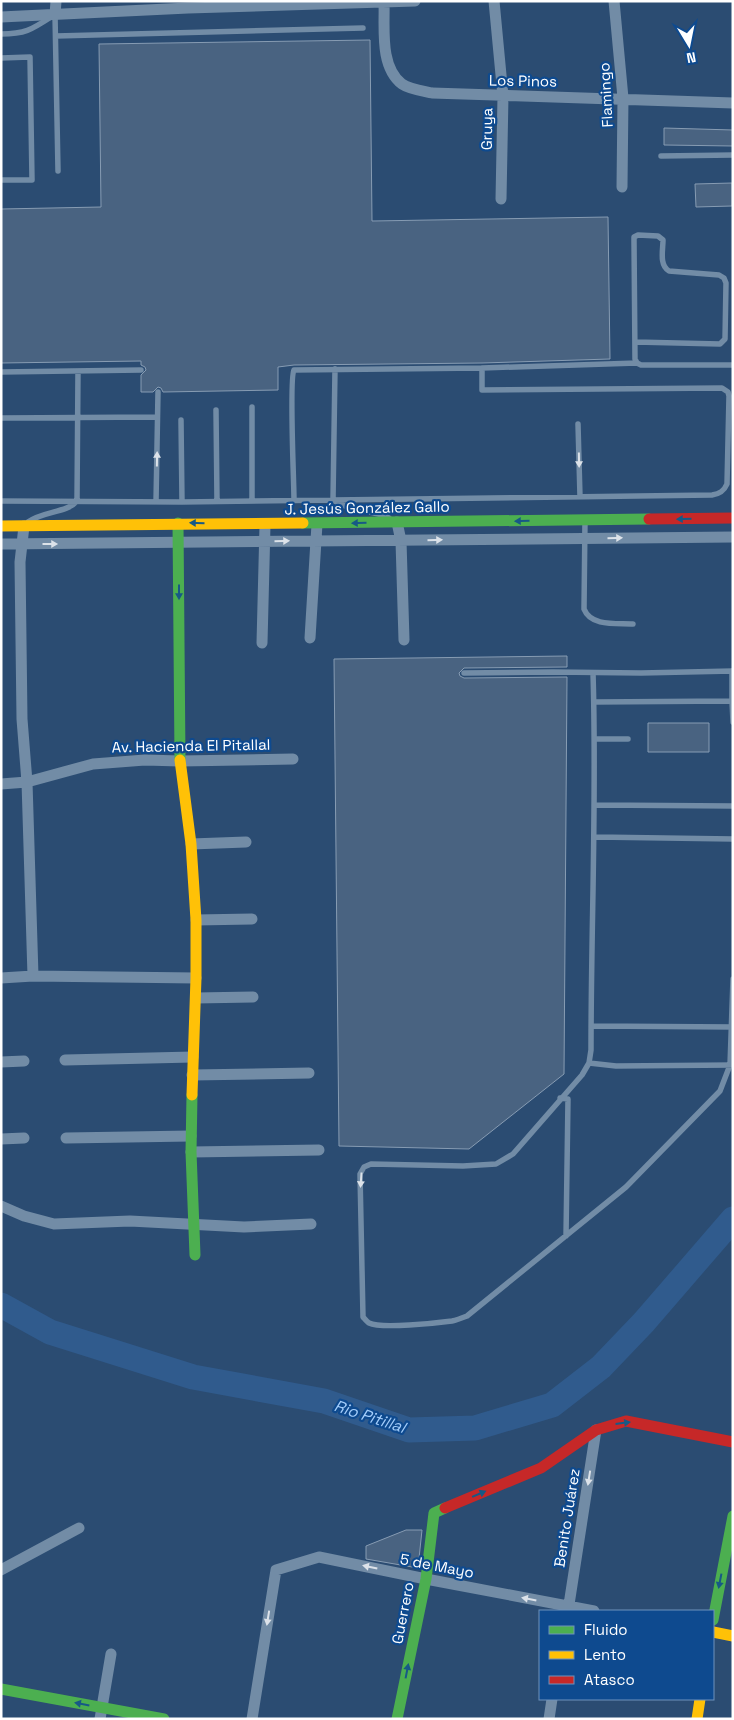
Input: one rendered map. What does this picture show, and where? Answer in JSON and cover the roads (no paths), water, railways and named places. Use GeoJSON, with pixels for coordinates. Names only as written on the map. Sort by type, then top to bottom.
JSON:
{"type":"FeatureCollection","features":[{"type":"Feature","properties":{"kind":"street"},"geometry":{"type":"LineString","coordinates":[[55,15],[56,1]]}},
{"type":"Feature","properties":{"kind":"street"},"geometry":{"type":"LineString","coordinates":[[1,17],[415,1]]}},
{"type":"Feature","properties":{"kind":"street","name":"Gruya"},"geometry":{"type":"LineString","coordinates":[[494,1],[503,96],[500,199]]}},
{"type":"Feature","properties":{"kind":"street","name":"Flamingo"},"geometry":{"type":"LineString","coordinates":[[614,1],[623,98],[622,187]]}},
{"type":"Feature","properties":{"kind":"street","name":"Los Pinos"},"geometry":{"type":"LineString","coordinates":[[384,2],[386,55],[391,71],[402,85],[432,93],[733,103]]}},
{"type":"Feature","properties":{"kind":"street","name":"J. Jesús González Gallo"},"geometry":{"type":"LineString","coordinates":[[1,526],[733,518]]}},
{"type":"Feature","properties":{"kind":"street"},"geometry":{"type":"LineString","coordinates":[[396,522],[401,541],[404,640]]}},
{"type":"Feature","properties":{"kind":"street"},"geometry":{"type":"LineString","coordinates":[[178,523],[180,761],[191,844],[196,920],[196,998],[191,1136],[195,1255]]}},
{"type":"Feature","properties":{"kind":"street"},"geometry":{"type":"LineString","coordinates":[[262,643],[265,524]]}},
{"type":"Feature","properties":{"kind":"street"},"geometry":{"type":"LineString","coordinates":[[310,638],[317,524]]}},
{"type":"Feature","properties":{"kind":"street"},"geometry":{"type":"LineString","coordinates":[[24,526],[21,544],[22,719],[27,782],[34,976]]}},
{"type":"Feature","properties":{"kind":"street"},"geometry":{"type":"LineString","coordinates":[[1,544],[733,537]]}},
{"type":"Feature","properties":{"kind":"street","name":"Av. Hacienda El Pitallal"},"geometry":{"type":"LineString","coordinates":[[1,784],[27,782],[93,764],[145,760],[293,759]]}},
{"type":"Feature","properties":{"kind":"street"},"geometry":{"type":"LineString","coordinates":[[191,844],[246,842]]}},
{"type":"Feature","properties":{"kind":"street"},"geometry":{"type":"LineString","coordinates":[[196,920],[252,920]]}},
{"type":"Feature","properties":{"kind":"street"},"geometry":{"type":"LineString","coordinates":[[1,978],[34,976],[196,978]]}},
{"type":"Feature","properties":{"kind":"street"},"geometry":{"type":"LineString","coordinates":[[196,998],[253,997]]}},
{"type":"Feature","properties":{"kind":"street"},"geometry":{"type":"LineString","coordinates":[[64,1060],[193,1056]]}},
{"type":"Feature","properties":{"kind":"street"},"geometry":{"type":"LineString","coordinates":[[1,1062],[24,1061]]}},
{"type":"Feature","properties":{"kind":"street"},"geometry":{"type":"LineString","coordinates":[[192,1075],[309,1073]]}},
{"type":"Feature","properties":{"kind":"street"},"geometry":{"type":"LineString","coordinates":[[66,1138],[191,1136]]}},
{"type":"Feature","properties":{"kind":"street"},"geometry":{"type":"LineString","coordinates":[[1,1139],[24,1138]]}},
{"type":"Feature","properties":{"kind":"street"},"geometry":{"type":"LineString","coordinates":[[191,1152],[319,1150]]}},
{"type":"Feature","properties":{"kind":"street"},"geometry":{"type":"LineString","coordinates":[[1,1206],[24,1216],[54,1224],[130,1221],[244,1226],[311,1224]]}},
{"type":"Feature","properties":{"kind":"street"},"geometry":{"type":"LineString","coordinates":[[596,1430],[626,1421],[733,1442]]}},
{"type":"Feature","properties":{"kind":"street","name":"Guerrero"},"geometry":{"type":"LineString","coordinates":[[397,1719],[426,1579],[434,1513],[541,1468],[596,1430]]}},
{"type":"Feature","properties":{"kind":"street","name":"Benito Juárez"},"geometry":{"type":"LineString","coordinates":[[569,1609],[596,1430]]}},
{"type":"Feature","properties":{"kind":"street"},"geometry":{"type":"LineString","coordinates":[[714,1615],[733,1516]]}},
{"type":"Feature","properties":{"kind":"street"},"geometry":{"type":"LineString","coordinates":[[1,1570],[79,1528]]}},
{"type":"Feature","properties":{"kind":"street","name":"5 de Mayo"},"geometry":{"type":"LineString","coordinates":[[252,1719],[276,1570],[319,1557],[582,1610]]}},
{"type":"Feature","properties":{"kind":"street"},"geometry":{"type":"LineString","coordinates":[[714,1632],[733,1636]]}},
{"type":"Feature","properties":{"kind":"street"},"geometry":{"type":"LineString","coordinates":[[101,1713],[111,1654]]}},
{"type":"Feature","properties":{"kind":"street"},"geometry":{"type":"LineString","coordinates":[[1,1689],[101,1713],[164,1719]]}},
{"type":"Feature","properties":{"kind":"street"},"geometry":{"type":"LineString","coordinates":[[549,1719],[552,1700]]}},
{"type":"Feature","properties":{"kind":"street"},"geometry":{"type":"LineString","coordinates":[[697,1719],[700,1700]]}},
{"type":"Feature","properties":{"kind":"lane"},"geometry":{"type":"LineString","coordinates":[[1,34],[20,34],[55,15],[58,171]]}},
{"type":"Feature","properties":{"kind":"lane"},"geometry":{"type":"LineString","coordinates":[[56,36],[363,28]]}},
{"type":"Feature","properties":{"kind":"lane"},"geometry":{"type":"LineString","coordinates":[[1,58],[30,57],[32,180],[1,180]]}},
{"type":"Feature","properties":{"kind":"lane"},"geometry":{"type":"LineString","coordinates":[[661,156],[733,155]]}},
{"type":"Feature","properties":{"kind":"lane"},"geometry":{"type":"LineString","coordinates":[[635,342],[720,344],[724,342],[726,283],[724,278],[719,275],[670,271],[664,266],[661,237],[655,235],[638,235],[634,237],[635,359],[637,363]]}},
{"type":"Feature","properties":{"kind":"lane"},"geometry":{"type":"LineString","coordinates":[[294,500],[292,373],[296,369],[482,368],[637,363],[641,365],[733,366]]}},
{"type":"Feature","properties":{"kind":"lane"},"geometry":{"type":"LineString","coordinates":[[1,501],[182,502],[712,495],[720,494],[725,490],[727,484],[728,392],[722,388],[482,390],[482,368]]}},
{"type":"Feature","properties":{"kind":"lane"},"geometry":{"type":"LineString","coordinates":[[333,500],[335,369]]}},
{"type":"Feature","properties":{"kind":"lane"},"geometry":{"type":"LineString","coordinates":[[1,372],[141,370]]}},
{"type":"Feature","properties":{"kind":"lane"},"geometry":{"type":"LineString","coordinates":[[24,526],[39,515],[70,508],[77,501],[78,371]]}},
{"type":"Feature","properties":{"kind":"lane"},"geometry":{"type":"LineString","coordinates":[[156,502],[158,392]]}},
{"type":"Feature","properties":{"kind":"lane"},"geometry":{"type":"LineString","coordinates":[[252,407],[252,501]]}},
{"type":"Feature","properties":{"kind":"lane"},"geometry":{"type":"LineString","coordinates":[[216,410],[217,501]]}},
{"type":"Feature","properties":{"kind":"lane"},"geometry":{"type":"LineString","coordinates":[[1,418],[157,417]]}},
{"type":"Feature","properties":{"kind":"lane"},"geometry":{"type":"LineString","coordinates":[[181,420],[182,502]]}},
{"type":"Feature","properties":{"kind":"lane"},"geometry":{"type":"LineString","coordinates":[[578,424],[580,497]]}},
{"type":"Feature","properties":{"kind":"lane"},"geometry":{"type":"LineString","coordinates":[[333,500],[342,506],[372,511],[396,522]]}},
{"type":"Feature","properties":{"kind":"lane"},"geometry":{"type":"LineString","coordinates":[[585,520],[584,609],[587,616],[594,622],[633,624]]}},
{"type":"Feature","properties":{"kind":"lane"},"geometry":{"type":"LineString","coordinates":[[464,673],[732,671],[733,722]]}},
{"type":"Feature","properties":{"kind":"lane"},"geometry":{"type":"LineString","coordinates":[[593,673],[595,837],[591,937],[591,1050],[589,1063],[582,1075],[513,1154],[496,1164],[463,1166],[371,1164],[364,1168],[360,1174],[363,1317],[368,1322],[376,1325],[429,1324],[467,1316],[626,1187],[720,1091],[732,1065],[733,979]]}},
{"type":"Feature","properties":{"kind":"lane"},"geometry":{"type":"LineString","coordinates":[[594,702],[732,701]]}},
{"type":"Feature","properties":{"kind":"lane"},"geometry":{"type":"LineString","coordinates":[[595,739],[628,739]]}},
{"type":"Feature","properties":{"kind":"lane"},"geometry":{"type":"LineString","coordinates":[[595,805],[733,806]]}},
{"type":"Feature","properties":{"kind":"lane"},"geometry":{"type":"LineString","coordinates":[[595,837],[733,839]]}},
{"type":"Feature","properties":{"kind":"lane"},"geometry":{"type":"LineString","coordinates":[[591,1026],[732,1027]]}},
{"type":"Feature","properties":{"kind":"lane"},"geometry":{"type":"LineString","coordinates":[[589,1063],[616,1066],[732,1065]]}},
{"type":"Feature","properties":{"kind":"lane"},"geometry":{"type":"LineString","coordinates":[[560,1098],[568,1099],[566,1236]]}},
{"type":"Feature","properties":{"kind":"waterway","name":"Rio Pitillal"},"geometry":{"type":"LineString","coordinates":[[1,1305],[50,1332],[193,1377],[324,1401],[409,1430],[475,1428],[552,1405],[601,1367],[644,1322],[733,1219]]}}]}
